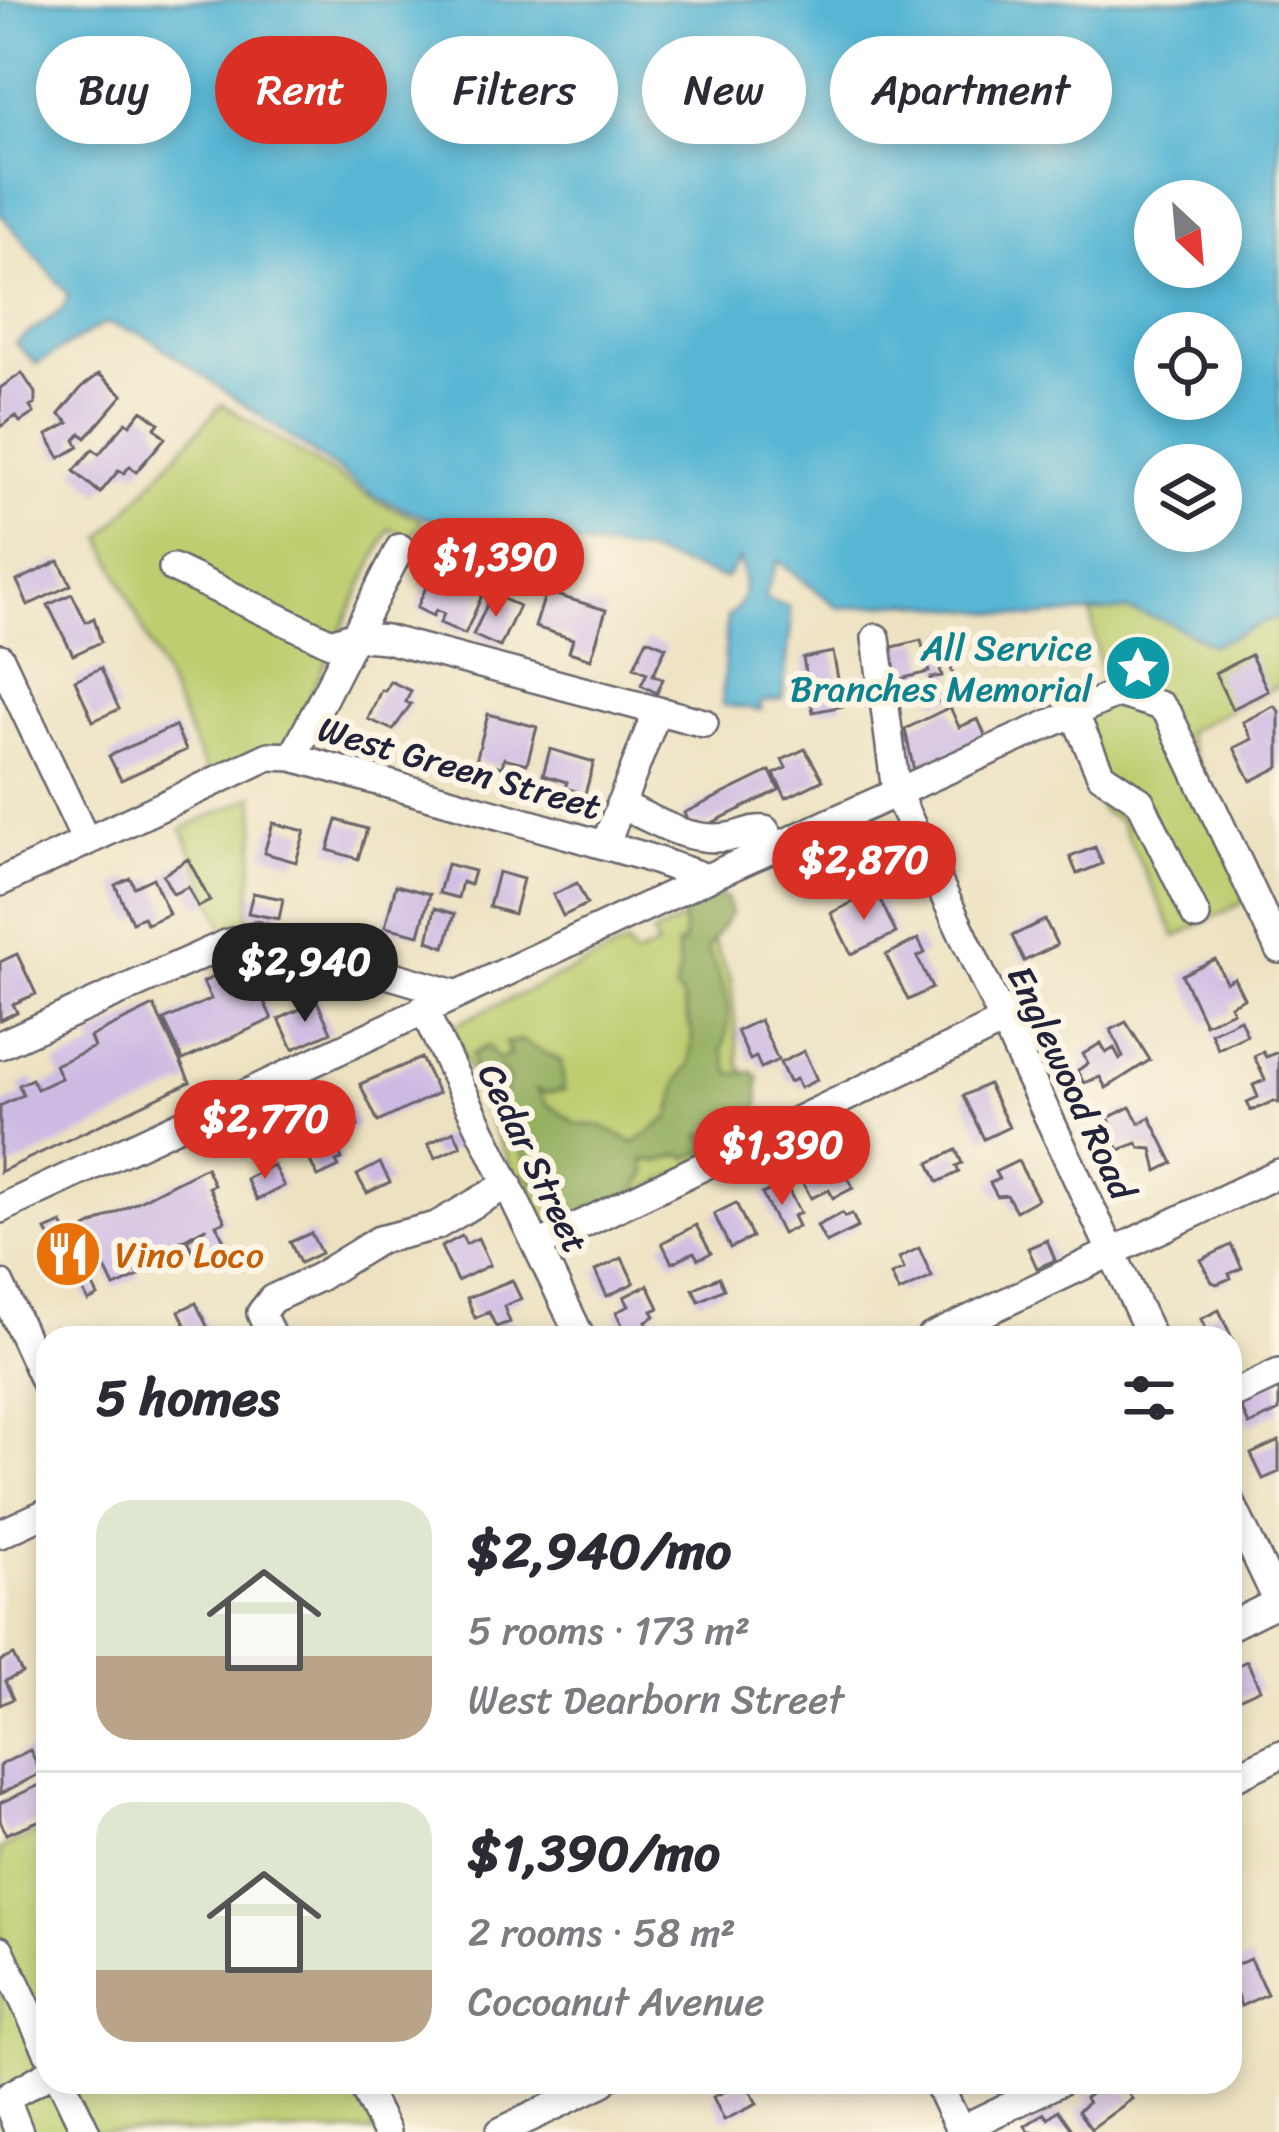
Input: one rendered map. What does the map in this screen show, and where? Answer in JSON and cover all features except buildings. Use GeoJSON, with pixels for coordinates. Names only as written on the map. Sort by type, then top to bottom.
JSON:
{"type":"FeatureCollection","features":[{"type":"Feature","properties":{"kind":"street"},"geometry":{"type":"LineString","coordinates":[[293,757],[400,548]]}},
{"type":"Feature","properties":{"kind":"street"},"geometry":{"type":"LineString","coordinates":[[173,568],[331,643],[352,636],[386,639],[704,723]]}},
{"type":"Feature","properties":{"kind":"street","name":"Englewood Road"},"geometry":{"type":"LineString","coordinates":[[876,638],[896,792],[1146,1326]]}},
{"type":"Feature","properties":{"kind":"street"},"geometry":{"type":"LineString","coordinates":[[0,658],[86,841]]}},
{"type":"Feature","properties":{"kind":"street"},"geometry":{"type":"LineString","coordinates":[[0,1209],[706,878],[1118,693],[1161,706],[1169,716],[1279,949]]}},
{"type":"Feature","properties":{"kind":"street"},"geometry":{"type":"LineString","coordinates":[[605,845],[657,711]]}},
{"type":"Feature","properties":{"kind":"street"},"geometry":{"type":"LineString","coordinates":[[1074,713],[1101,775],[1140,801],[1196,916]]}},
{"type":"Feature","properties":{"kind":"street","name":"West Green Street"},"geometry":{"type":"LineString","coordinates":[[0,882],[269,756],[293,757],[706,878]]}},
{"type":"Feature","properties":{"kind":"street"},"geometry":{"type":"LineString","coordinates":[[620,804],[686,835],[730,837],[765,830],[775,847]]}},
{"type":"Feature","properties":{"kind":"street"},"geometry":{"type":"LineString","coordinates":[[0,1045],[228,943],[257,936],[455,994]]}},
{"type":"Feature","properties":{"kind":"street","name":"Cedar Street"},"geometry":{"type":"LineString","coordinates":[[423,1009],[575,1326]]}},
{"type":"Feature","properties":{"kind":"street"},"geometry":{"type":"LineString","coordinates":[[537,1246],[1005,1021]]}},
{"type":"Feature","properties":{"kind":"street"},"geometry":{"type":"LineString","coordinates":[[956,1326],[1279,1173]]}},
{"type":"Feature","properties":{"kind":"street"},"geometry":{"type":"LineString","coordinates":[[267,1326],[261,1313],[272,1299],[379,1240],[436,1226],[508,1184]]}},
{"type":"Feature","properties":{"kind":"street"},"geometry":{"type":"LineString","coordinates":[[0,1284],[36,1363]]}},
{"type":"Feature","properties":{"kind":"street"},"geometry":{"type":"LineString","coordinates":[[1242,1390],[1279,1373]]}},
{"type":"Feature","properties":{"kind":"street"},"geometry":{"type":"LineString","coordinates":[[1242,1516],[1267,1548],[1278,1603],[1242,1620]]}},
{"type":"Feature","properties":{"kind":"street"},"geometry":{"type":"LineString","coordinates":[[0,1534],[36,1518]]}},
{"type":"Feature","properties":{"kind":"street"},"geometry":{"type":"LineString","coordinates":[[1242,1773],[1279,1755]]}},
{"type":"Feature","properties":{"kind":"street"},"geometry":{"type":"LineString","coordinates":[[0,1950],[36,2026]]}},
{"type":"Feature","properties":{"kind":"street"},"geometry":{"type":"LineString","coordinates":[[19,2132],[9,2096],[36,2081]]}},
{"type":"Feature","properties":{"kind":"street"},"geometry":{"type":"LineString","coordinates":[[68,2094],[86,2132]]}},
{"type":"Feature","properties":{"kind":"street"},"geometry":{"type":"LineString","coordinates":[[368,2094],[386,2132]]}},
{"type":"Feature","properties":{"kind":"street"},"geometry":{"type":"LineString","coordinates":[[500,2132],[578,2094]]}},
{"type":"Feature","properties":{"kind":"street"},"geometry":{"type":"LineString","coordinates":[[943,2094],[960,2131],[1035,2094]]}},
{"type":"Feature","properties":{"kind":"green space"},"geometry":{"type":"Polygon","coordinates":[[[222,404],[378,502],[423,521],[411,537],[389,529],[291,736],[278,748],[209,777],[102,538],[222,404]]]}},
{"type":"Feature","properties":{"kind":"green space"},"geometry":{"type":"Polygon","coordinates":[[[1127,610],[1165,621],[1213,645],[1279,616],[1279,685],[1186,732],[1247,900],[1176,937],[1120,821],[1102,812],[1060,716],[1104,694],[1091,613],[1127,610]]]}},
{"type":"Feature","properties":{"kind":"green space"},"geometry":{"type":"Polygon","coordinates":[[[254,796],[256,829],[247,930],[228,938],[182,829],[254,796]]]}},
{"type":"Feature","properties":{"kind":"green space"},"geometry":{"type":"Polygon","coordinates":[[[700,898],[726,898],[731,913],[707,949],[728,1010],[722,1049],[731,1074],[753,1072],[758,1077],[759,1106],[739,1126],[701,1135],[710,1149],[689,1158],[681,1154],[659,1162],[644,1160],[647,1174],[627,1200],[565,1218],[525,1175],[528,1167],[516,1137],[495,1118],[510,1080],[502,1070],[484,1077],[474,1073],[472,1054],[488,1046],[497,1060],[510,1055],[505,1043],[522,1040],[556,1058],[561,1061],[564,1090],[537,1090],[546,1103],[577,1124],[602,1126],[634,1143],[670,1117],[679,1079],[690,1065],[692,1033],[681,996],[675,991],[677,946],[684,943],[683,913],[700,898]]]}},
{"type":"Feature","properties":{"kind":"green space"},"geometry":{"type":"Polygon","coordinates":[[[700,911],[731,980],[739,1065],[748,1077],[751,1108],[761,1134],[556,1231],[540,1229],[452,1026],[626,945],[635,957],[657,946],[653,934],[700,911]]]}},
{"type":"Feature","properties":{"kind":"green space"},"geometry":{"type":"Polygon","coordinates":[[[36,1833],[36,2094],[368,2094],[385,2132],[0,2132],[0,1849],[36,1833]]]}},
{"type":"Feature","properties":{"kind":"water"},"geometry":{"type":"Polygon","coordinates":[[[0,0],[1279,0],[1279,616],[1213,645],[1165,621],[1127,610],[1032,617],[909,603],[839,608],[778,561],[764,599],[789,607],[782,699],[761,702],[761,710],[722,705],[727,617],[744,591],[740,559],[725,579],[643,552],[576,545],[537,563],[376,497],[145,335],[105,323],[36,364],[15,343],[63,309],[68,294],[0,213],[0,0]]]}},
{"type":"Feature","properties":{"kind":"place","name":"All Service Branches Memorial"},"geometry":{"type":"Point","coordinates":[1138,668]}},
{"type":"Feature","properties":{"kind":"place","name":"Vino Loco"},"geometry":{"type":"Point","coordinates":[68,1254]}}]}
